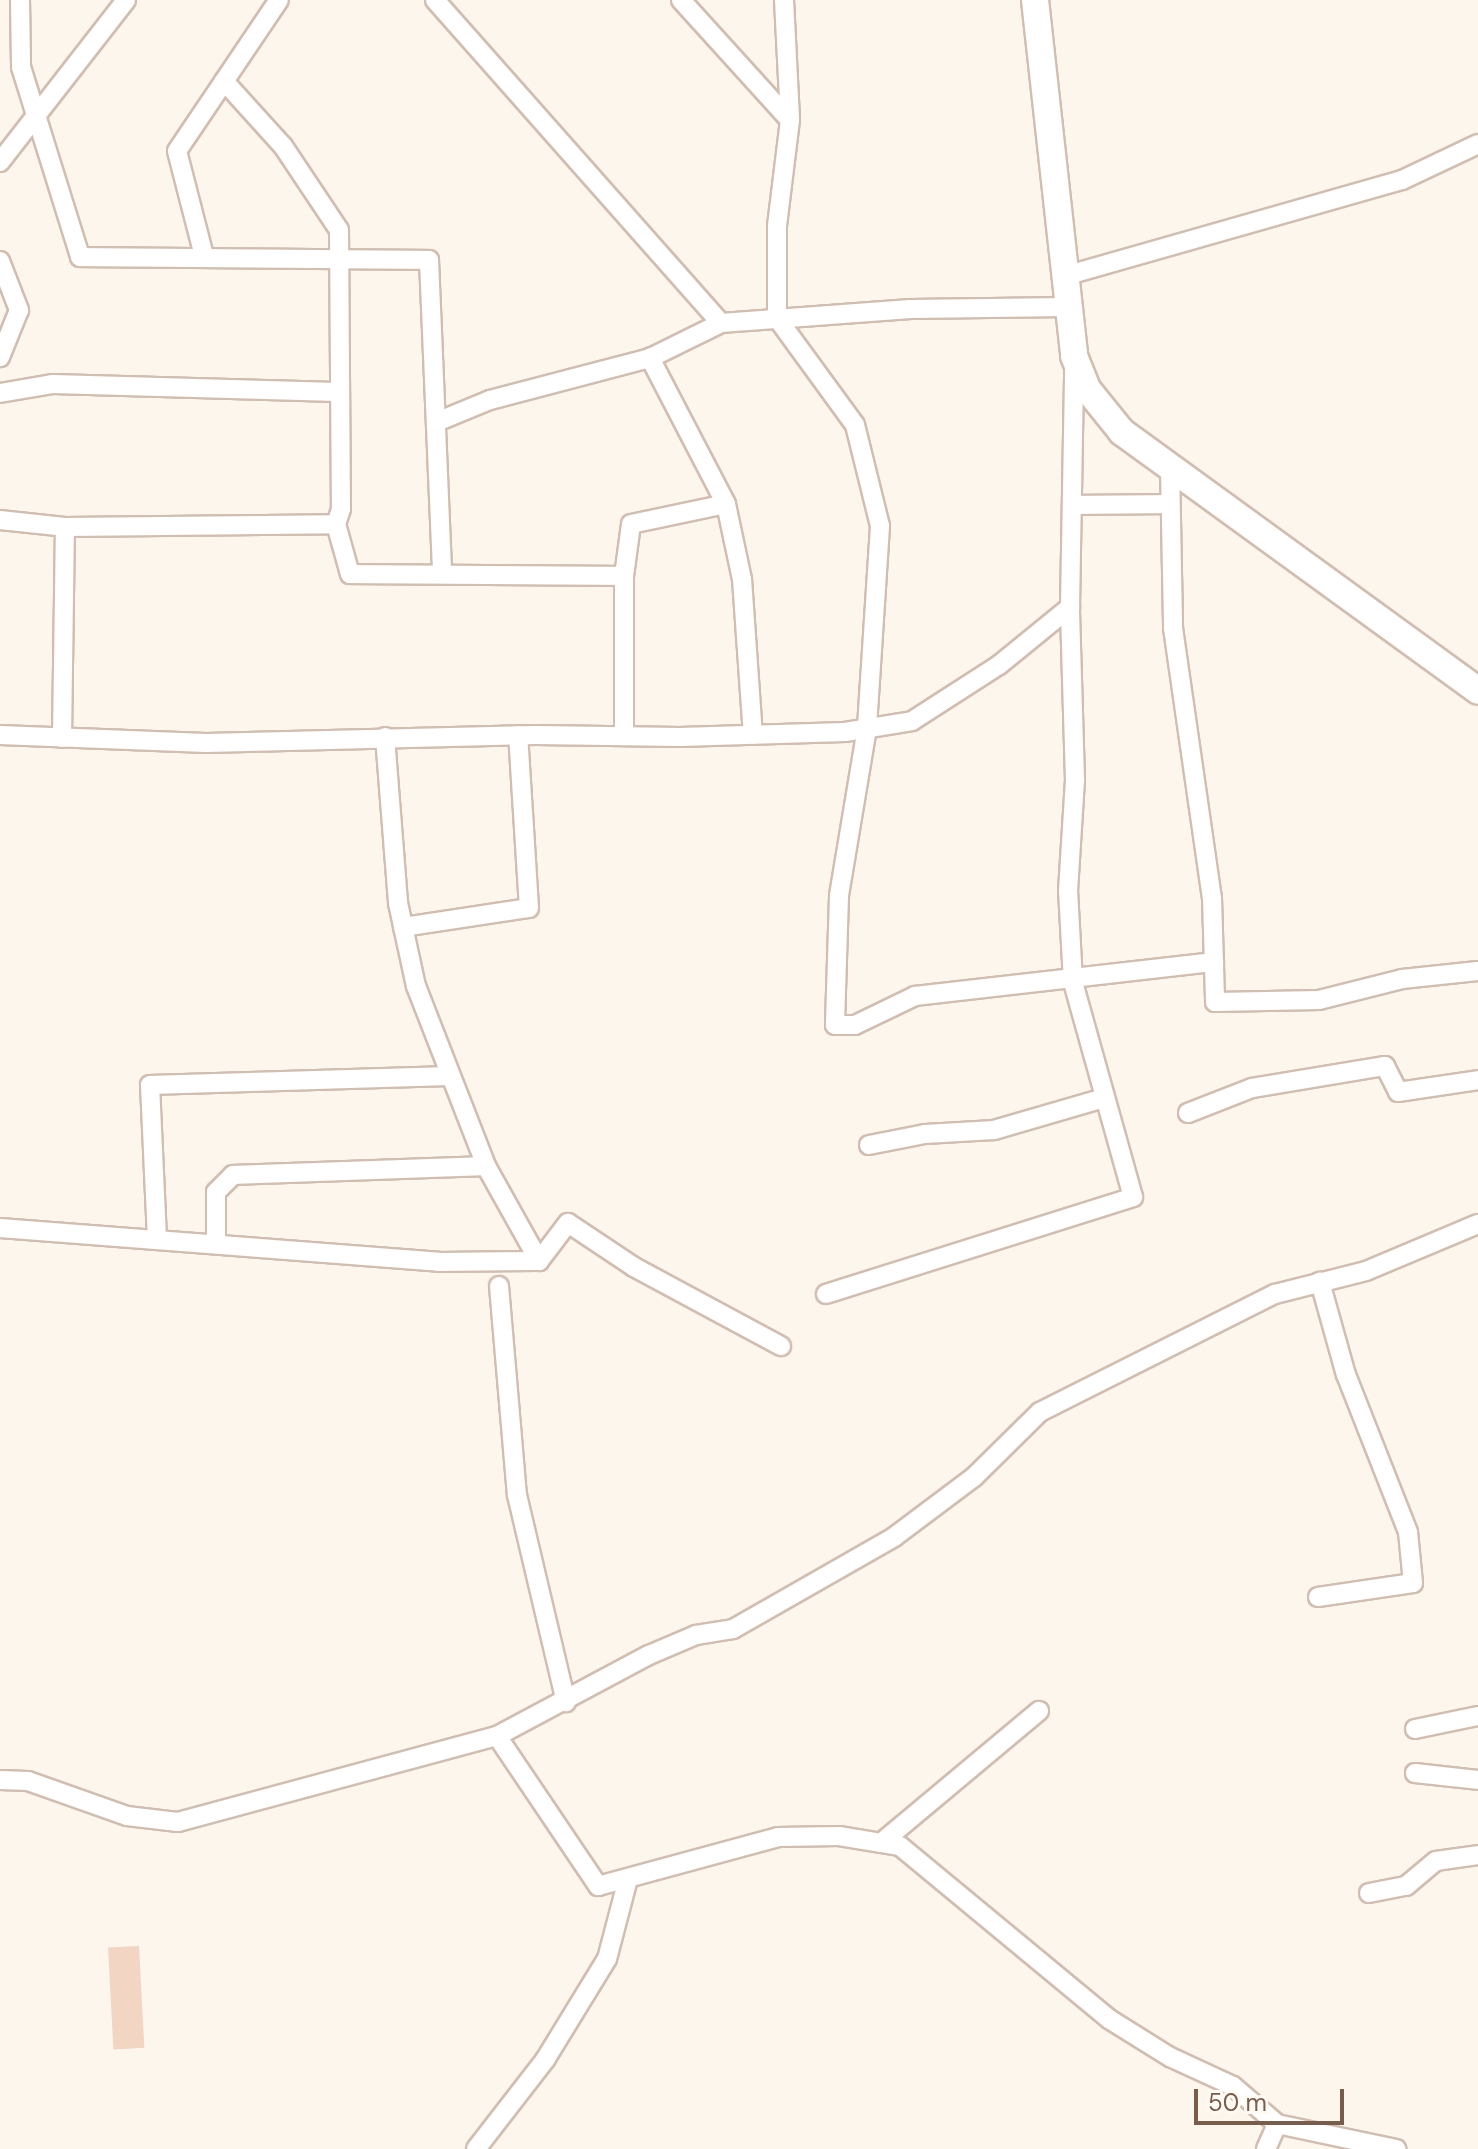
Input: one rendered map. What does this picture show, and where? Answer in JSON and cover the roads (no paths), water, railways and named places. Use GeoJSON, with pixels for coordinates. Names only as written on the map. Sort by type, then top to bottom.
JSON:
{"type":"FeatureCollection","features":[{"type":"Feature","properties":{"kind":"main road"},"geometry":{"type":"LineString","coordinates":[[1035,0],[1074,356],[1088,390],[1122,432],[1478,691]]}},
{"type":"Feature","properties":{"kind":"street"},"geometry":{"type":"LineString","coordinates":[[20,0],[21,67],[80,257],[338,256],[429,260],[439,421],[442,573]]}},
{"type":"Feature","properties":{"kind":"street"},"geometry":{"type":"LineString","coordinates":[[0,162],[126,0]]}},
{"type":"Feature","properties":{"kind":"street"},"geometry":{"type":"LineString","coordinates":[[204,256],[177,151],[279,0]]}},
{"type":"Feature","properties":{"kind":"street"},"geometry":{"type":"LineString","coordinates":[[435,0],[721,323]]}},
{"type":"Feature","properties":{"kind":"street"},"geometry":{"type":"LineString","coordinates":[[681,0],[790,120]]}},
{"type":"Feature","properties":{"kind":"street"},"geometry":{"type":"LineString","coordinates":[[784,0],[790,120],[777,226],[777,318],[855,425],[880,526],[867,728],[839,896],[835,1025],[855,1025],[915,996],[1073,982],[1214,962]]}},
{"type":"Feature","properties":{"kind":"street"},"geometry":{"type":"LineString","coordinates":[[224,81],[283,146],[339,230],[337,392],[341,509],[336,524],[350,574],[442,573],[456,579],[624,576]]}},
{"type":"Feature","properties":{"kind":"street"},"geometry":{"type":"LineString","coordinates":[[1065,276],[1402,180],[1478,144]]}},
{"type":"Feature","properties":{"kind":"street"},"geometry":{"type":"LineString","coordinates":[[0,261],[19,310],[0,357]]}},
{"type":"Feature","properties":{"kind":"street"},"geometry":{"type":"LineString","coordinates":[[439,421],[490,400],[650,358],[721,323],[910,309],[1068,307]]}},
{"type":"Feature","properties":{"kind":"street"},"geometry":{"type":"LineString","coordinates":[[0,318],[19,310]]}},
{"type":"Feature","properties":{"kind":"street"},"geometry":{"type":"LineString","coordinates":[[826,1294],[1133,1197],[1073,982],[1068,891],[1075,780],[1070,607],[1076,505],[1074,356]]}},
{"type":"Feature","properties":{"kind":"street"},"geometry":{"type":"LineString","coordinates":[[650,358],[726,504],[742,579],[753,735]]}},
{"type":"Feature","properties":{"kind":"street"},"geometry":{"type":"LineString","coordinates":[[0,393],[53,384],[337,392]]}},
{"type":"Feature","properties":{"kind":"street"},"geometry":{"type":"LineString","coordinates":[[1170,467],[1173,628],[1212,898],[1215,1002],[1319,1000],[1402,979],[1478,971]]}},
{"type":"Feature","properties":{"kind":"street"},"geometry":{"type":"LineString","coordinates":[[624,736],[624,576],[631,524],[726,504]]}},
{"type":"Feature","properties":{"kind":"street"},"geometry":{"type":"LineString","coordinates":[[1076,505],[1169,504]]}},
{"type":"Feature","properties":{"kind":"street"},"geometry":{"type":"LineString","coordinates":[[0,520],[65,527],[336,524]]}},
{"type":"Feature","properties":{"kind":"street"},"geometry":{"type":"LineString","coordinates":[[62,738],[65,527]]}},
{"type":"Feature","properties":{"kind":"street"},"geometry":{"type":"LineString","coordinates":[[0,735],[206,743],[518,735],[753,735],[867,728],[912,721],[999,665],[1070,607]]}},
{"type":"Feature","properties":{"kind":"street"},"geometry":{"type":"LineString","coordinates":[[403,927],[529,908],[518,735]]}},
{"type":"Feature","properties":{"kind":"street"},"geometry":{"type":"LineString","coordinates":[[385,737],[403,927],[416,986],[486,1166],[539,1261]]}},
{"type":"Feature","properties":{"kind":"street"},"geometry":{"type":"LineString","coordinates":[[1188,1113],[1252,1088],[1385,1066],[1398,1092],[1478,1080]]}},
{"type":"Feature","properties":{"kind":"street"},"geometry":{"type":"LineString","coordinates":[[157,1239],[150,1085],[449,1076]]}},
{"type":"Feature","properties":{"kind":"street"},"geometry":{"type":"LineString","coordinates":[[869,1145],[925,1134],[994,1130],[1104,1098]]}},
{"type":"Feature","properties":{"kind":"street"},"geometry":{"type":"LineString","coordinates":[[216,1243],[216,1192],[233,1175],[486,1166]]}},
{"type":"Feature","properties":{"kind":"street"},"geometry":{"type":"LineString","coordinates":[[539,1261],[568,1223],[634,1267],[781,1346]]}},
{"type":"Feature","properties":{"kind":"street"},"geometry":{"type":"LineString","coordinates":[[0,1780],[28,1781],[127,1816],[178,1822],[497,1736],[566,1702],[649,1655],[696,1635],[733,1629],[894,1537],[974,1477],[1040,1412],[1275,1294],[1366,1271],[1478,1224]]}},
{"type":"Feature","properties":{"kind":"street"},"geometry":{"type":"LineString","coordinates":[[0,1228],[424,1261],[539,1261]]}},
{"type":"Feature","properties":{"kind":"street"},"geometry":{"type":"LineString","coordinates":[[1318,1597],[1413,1583],[1408,1532],[1346,1375],[1320,1282]]}},
{"type":"Feature","properties":{"kind":"street"},"geometry":{"type":"LineString","coordinates":[[499,1286],[517,1495],[566,1702]]}},
{"type":"Feature","properties":{"kind":"street"},"geometry":{"type":"LineString","coordinates":[[881,1843],[1039,1711]]}},
{"type":"Feature","properties":{"kind":"street"},"geometry":{"type":"LineString","coordinates":[[1415,1729],[1478,1716]]}},
{"type":"Feature","properties":{"kind":"street"},"geometry":{"type":"LineString","coordinates":[[497,1736],[598,1886],[778,1837],[839,1836],[900,1846],[1109,2019],[1170,2057],[1233,2086],[1277,2124],[1396,2149]]}},
{"type":"Feature","properties":{"kind":"street"},"geometry":{"type":"LineString","coordinates":[[1415,1773],[1478,1780]]}},
{"type":"Feature","properties":{"kind":"street"},"geometry":{"type":"LineString","coordinates":[[1369,1893],[1406,1886],[1436,1861],[1478,1855]]}},
{"type":"Feature","properties":{"kind":"street"},"geometry":{"type":"LineString","coordinates":[[476,2149],[545,2060],[607,1959],[628,1879]]}},
{"type":"Feature","properties":{"kind":"street"},"geometry":{"type":"LineString","coordinates":[[1266,2149],[1277,2124]]}}]}
